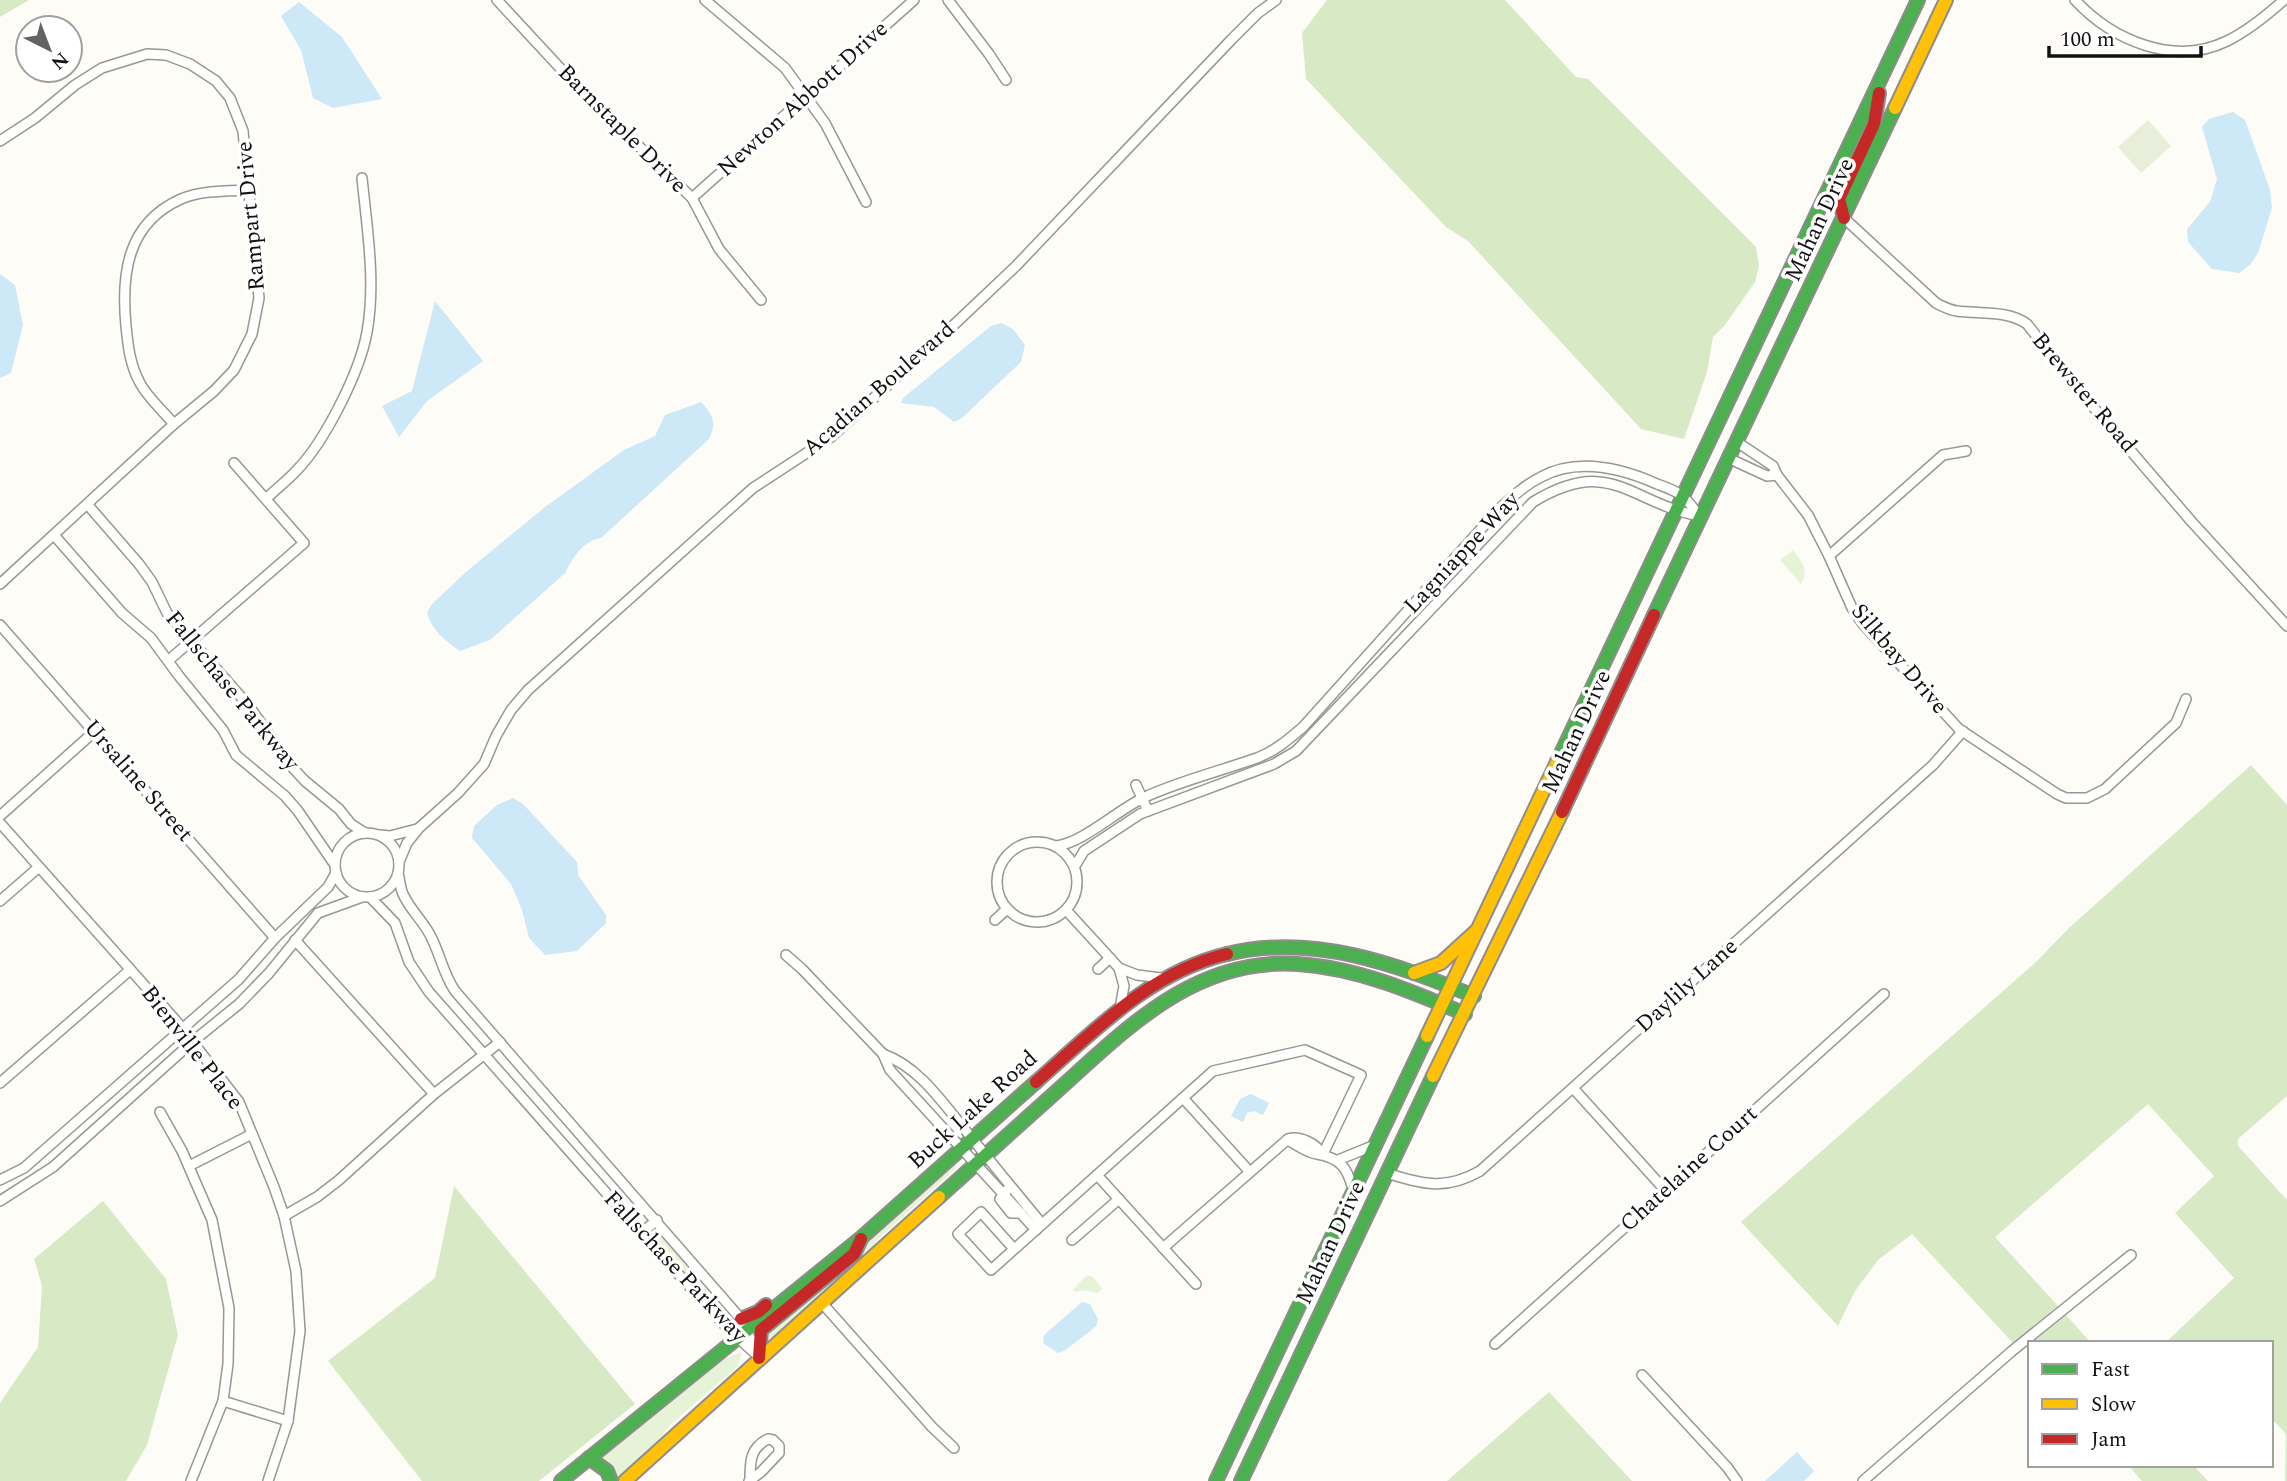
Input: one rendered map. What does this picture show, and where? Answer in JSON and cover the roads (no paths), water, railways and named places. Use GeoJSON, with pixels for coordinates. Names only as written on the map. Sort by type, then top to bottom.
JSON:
{"type":"FeatureCollection","features":[{"type":"Feature","properties":{"kind":"main road","name":"Mahan Drive"},"geometry":{"type":"LineString","coordinates":[[1216,1481],[1918,0]]}},
{"type":"Feature","properties":{"kind":"main road","name":"Mahan Drive"},"geometry":{"type":"LineString","coordinates":[[1241,1481],[1386,1173],[1600,732],[1699,516],[1737,442],[1946,0]]}},
{"type":"Feature","properties":{"kind":"main road"},"geometry":{"type":"LineString","coordinates":[[1844,218],[1839,199],[1874,124],[1882,74]]}},
{"type":"Feature","properties":{"kind":"main road"},"geometry":{"type":"LineString","coordinates":[[1586,703],[1592,726],[1600,732]]}},
{"type":"Feature","properties":{"kind":"main road"},"geometry":{"type":"LineString","coordinates":[[1414,973],[1441,963],[1481,926]]}},
{"type":"Feature","properties":{"kind":"main road","name":"Buck Lake Road"},"geometry":{"type":"LineString","coordinates":[[561,1481],[742,1330],[861,1238],[1120,1008],[1161,978],[1228,951],[1270,945],[1312,946],[1354,953],[1474,996]]}},
{"type":"Feature","properties":{"kind":"main road","name":"Buck Lake Road"},"geometry":{"type":"LineString","coordinates":[[625,1481],[986,1154],[1133,1024],[1172,996],[1192,985],[1233,971],[1281,963],[1340,968],[1374,978],[1465,1014]]}},
{"type":"Feature","properties":{"kind":"main road"},"geometry":{"type":"LineString","coordinates":[[759,1358],[761,1330],[854,1254],[861,1238]]}},
{"type":"Feature","properties":{"kind":"main road"},"geometry":{"type":"LineString","coordinates":[[1313,1278],[1312,1304],[1321,1315]]}},
{"type":"Feature","properties":{"kind":"main road"},"geometry":{"type":"LineString","coordinates":[[589,1458],[607,1471],[611,1481]]}},
{"type":"Feature","properties":{"kind":"street","name":"Barnstaple Drive"},"geometry":{"type":"LineString","coordinates":[[497,0],[573,82],[692,198],[719,249],[761,300]]}},
{"type":"Feature","properties":{"kind":"street","name":"Newton Abbott Drive"},"geometry":{"type":"LineString","coordinates":[[692,198],[914,0]]}},
{"type":"Feature","properties":{"kind":"street"},"geometry":{"type":"LineString","coordinates":[[948,0],[1006,80]]}},
{"type":"Feature","properties":{"kind":"street","name":"Acadian Boulevard"},"geometry":{"type":"LineString","coordinates":[[399,862],[407,843],[419,828],[473,778],[484,764],[511,710],[527,690],[753,488],[831,437],[958,321],[1016,266],[1231,40],[1258,13],[1276,0]]}},
{"type":"Feature","properties":{"kind":"street"},"geometry":{"type":"LineString","coordinates":[[2075,0],[2113,32],[2136,43],[2170,51],[2204,49],[2226,42],[2254,26],[2284,0]]}},
{"type":"Feature","properties":{"kind":"street"},"geometry":{"type":"LineString","coordinates":[[712,2],[785,68],[835,141],[866,201]]}},
{"type":"Feature","properties":{"kind":"street","name":"Rampart Drive"},"geometry":{"type":"LineString","coordinates":[[0,141],[102,68],[147,54],[166,55],[204,72],[216,81],[230,98],[243,131],[259,298],[252,334],[234,369],[214,391],[174,424],[0,584]]}},
{"type":"Feature","properties":{"kind":"street"},"geometry":{"type":"LineString","coordinates":[[266,499],[299,469],[318,442],[355,372],[367,333],[370,292],[362,178]]}},
{"type":"Feature","properties":{"kind":"street"},"geometry":{"type":"LineString","coordinates":[[174,424],[141,385],[132,364],[124,307],[126,267],[135,242],[149,222],[167,207],[183,198],[202,194],[250,190]]}},
{"type":"Feature","properties":{"kind":"street","name":"Brewster Road"},"geometry":{"type":"LineString","coordinates":[[1844,218],[1936,303],[1955,311],[2003,314],[2027,324],[2088,401],[2191,521],[2287,626]]}},
{"type":"Feature","properties":{"kind":"street","name":"Silkbay Drive"},"geometry":{"type":"LineString","coordinates":[[1737,442],[1773,466],[1808,515],[1852,608],[1862,623],[1963,732],[2057,794],[2066,798],[2087,798],[2105,789],[2176,723],[2186,699]]}},
{"type":"Feature","properties":{"kind":"street"},"geometry":{"type":"LineString","coordinates":[[1829,556],[1943,455],[1966,451]]}},
{"type":"Feature","properties":{"kind":"street"},"geometry":{"type":"LineString","coordinates":[[1728,458],[1767,476],[1777,475]]}},
{"type":"Feature","properties":{"kind":"street"},"geometry":{"type":"LineString","coordinates":[[169,660],[304,543],[234,463]]}},
{"type":"Feature","properties":{"kind":"street","name":"Lagniappe Way"},"geometry":{"type":"LineString","coordinates":[[1056,846],[1068,845],[1119,810],[1142,798],[1257,758],[1278,748],[1303,727],[1498,510],[1519,490],[1544,475],[1577,467],[1600,466],[1636,474],[1683,496],[1699,516]]}},
{"type":"Feature","properties":{"kind":"street","name":"Lagniappe Way"},"geometry":{"type":"LineString","coordinates":[[1074,866],[1082,853],[1099,839],[1148,811],[1285,758],[1310,737],[1533,502],[1555,489],[1603,481],[1624,487],[1676,511],[1699,516]]}},
{"type":"Feature","properties":{"kind":"street","name":"Fallschase Parkway"},"geometry":{"type":"LineString","coordinates":[[87,504],[139,564],[152,582],[167,613],[249,706],[304,781],[339,809],[351,824],[365,833]]}},
{"type":"Feature","properties":{"kind":"street","name":"Fallschase Parkway"},"geometry":{"type":"LineString","coordinates":[[54,535],[122,613],[152,638],[179,677],[223,730],[236,755],[285,796],[298,811],[335,869]]}},
{"type":"Feature","properties":{"kind":"street"},"geometry":{"type":"LineString","coordinates":[[1430,584],[1442,596]]}},
{"type":"Feature","properties":{"kind":"street","name":"Ursaline Street"},"geometry":{"type":"LineString","coordinates":[[0,625],[275,938]]}},
{"type":"Feature","properties":{"kind":"street"},"geometry":{"type":"LineString","coordinates":[[1354,669],[1365,678]]}},
{"type":"Feature","properties":{"kind":"street"},"geometry":{"type":"LineString","coordinates":[[0,816],[95,731]]}},
{"type":"Feature","properties":{"kind":"street","name":"Daylily Lane"},"geometry":{"type":"LineString","coordinates":[[1386,1173],[1428,1184],[1446,1184],[1463,1181],[1480,1171],[1933,765],[1963,732]]}},
{"type":"Feature","properties":{"kind":"street"},"geometry":{"type":"LineString","coordinates":[[1278,748],[1285,758]]}},
{"type":"Feature","properties":{"kind":"street"},"geometry":{"type":"LineString","coordinates":[[1136,785],[1148,811]]}},
{"type":"Feature","properties":{"kind":"street","name":"Bienville Place"},"geometry":{"type":"LineString","coordinates":[[0,823],[182,1029],[239,1102],[284,1216],[296,1271],[300,1331],[288,1421],[268,1481]]}},
{"type":"Feature","properties":{"kind":"street"},"geometry":{"type":"LineString","coordinates":[[0,1180],[24,1168],[239,979],[275,938],[328,887],[335,869],[336,857],[344,843],[365,833],[390,836],[419,828]]}},
{"type":"Feature","properties":{"kind":"street"},"geometry":{"type":"LineString","coordinates":[[0,1201],[53,1167],[192,1042],[239,1004],[269,973],[318,913],[388,890],[398,873],[399,862],[392,845],[377,834]]}},
{"type":"Feature","properties":{"kind":"street"},"geometry":{"type":"LineString","coordinates":[[1042,842],[1056,846],[1067,855],[1074,866],[1078,880],[1076,894],[1066,910],[1057,917],[1044,922],[1029,922],[1007,909],[1000,897],[997,883],[999,870],[1005,858],[1015,848],[1042,842]]}},
{"type":"Feature","properties":{"kind":"street"},"geometry":{"type":"LineString","coordinates":[[0,901],[39,867]]}},
{"type":"Feature","properties":{"kind":"street"},"geometry":{"type":"LineString","coordinates":[[335,869],[346,889],[366,897]]}},
{"type":"Feature","properties":{"kind":"street","name":"Fallschase Parkway"},"geometry":{"type":"LineString","coordinates":[[398,873],[402,892],[429,932],[447,979],[656,1220],[742,1330],[759,1358]]}},
{"type":"Feature","properties":{"kind":"street","name":"Fallschase Parkway"},"geometry":{"type":"LineString","coordinates":[[366,897],[395,923],[409,962],[418,978],[484,1055],[641,1233],[742,1330]]}},
{"type":"Feature","properties":{"kind":"street"},"geometry":{"type":"LineString","coordinates":[[995,920],[1007,909]]}},
{"type":"Feature","properties":{"kind":"street"},"geometry":{"type":"LineString","coordinates":[[1066,910],[1119,968],[1124,986],[1120,1008]]}},
{"type":"Feature","properties":{"kind":"street"},"geometry":{"type":"LineString","coordinates":[[295,940],[434,1094]]}},
{"type":"Feature","properties":{"kind":"street"},"geometry":{"type":"LineString","coordinates":[[786,955],[883,1054],[890,1070],[974,1165],[1007,1190],[1039,1227]]}},
{"type":"Feature","properties":{"kind":"street"},"geometry":{"type":"LineString","coordinates":[[1098,969],[1110,958]]}},
{"type":"Feature","properties":{"kind":"street"},"geometry":{"type":"LineString","coordinates":[[1119,968],[1137,975],[1161,978]]}},
{"type":"Feature","properties":{"kind":"street"},"geometry":{"type":"LineString","coordinates":[[0,1083],[130,970]]}},
{"type":"Feature","properties":{"kind":"street","name":"Chatelaine Court"},"geometry":{"type":"LineString","coordinates":[[1495,1344],[1884,994]]}},
{"type":"Feature","properties":{"kind":"street"},"geometry":{"type":"LineString","coordinates":[[284,1216],[317,1197],[339,1180],[434,1094],[500,1042]]}},
{"type":"Feature","properties":{"kind":"street"},"geometry":{"type":"LineString","coordinates":[[1014,1249],[981,1212],[958,1234],[991,1270],[1213,1071],[1306,1050],[1361,1075],[1322,1154]]}},
{"type":"Feature","properties":{"kind":"street"},"geometry":{"type":"LineString","coordinates":[[883,1054],[898,1060],[926,1083],[986,1154],[1021,1213],[1039,1227]]}},
{"type":"Feature","properties":{"kind":"street"},"geometry":{"type":"LineString","coordinates":[[1573,1088],[1665,1190]]}},
{"type":"Feature","properties":{"kind":"street"},"geometry":{"type":"LineString","coordinates":[[1183,1098],[1249,1171]]}},
{"type":"Feature","properties":{"kind":"street"},"geometry":{"type":"LineString","coordinates":[[160,1111],[189,1166],[212,1220],[229,1308],[228,1364],[223,1401],[191,1481]]}},
{"type":"Feature","properties":{"kind":"street"},"geometry":{"type":"LineString","coordinates":[[189,1166],[252,1134]]}},
{"type":"Feature","properties":{"kind":"street"},"geometry":{"type":"LineString","coordinates":[[1163,1248],[1249,1171],[1293,1137],[1301,1138],[1319,1148],[1322,1154],[1338,1160],[1350,1178],[1353,1191]]}},
{"type":"Feature","properties":{"kind":"street"},"geometry":{"type":"LineString","coordinates":[[1338,1160],[1378,1143]]}},
{"type":"Feature","properties":{"kind":"street"},"geometry":{"type":"LineString","coordinates":[[1097,1175],[1196,1283]]}},
{"type":"Feature","properties":{"kind":"street"},"geometry":{"type":"LineString","coordinates":[[1072,1240],[1119,1199]]}},
{"type":"Feature","properties":{"kind":"street"},"geometry":{"type":"LineString","coordinates":[[641,1233],[656,1220]]}},
{"type":"Feature","properties":{"kind":"street"},"geometry":{"type":"LineString","coordinates":[[1863,1481],[2020,1345],[2131,1255]]}},
{"type":"Feature","properties":{"kind":"street"},"geometry":{"type":"LineString","coordinates":[[822,1303],[932,1427],[954,1448]]}},
{"type":"Feature","properties":{"kind":"street"},"geometry":{"type":"LineString","coordinates":[[1642,1375],[1727,1466],[1737,1481]]}},
{"type":"Feature","properties":{"kind":"street"},"geometry":{"type":"LineString","coordinates":[[223,1401],[288,1421]]}},
{"type":"Feature","properties":{"kind":"water"},"geometry":{"type":"Polygon","coordinates":[[[299,2],[342,37],[382,99],[333,108],[313,98],[301,50],[281,16],[299,2]]]}},
{"type":"Feature","properties":{"kind":"water"},"geometry":{"type":"Polygon","coordinates":[[[2233,112],[2245,120],[2270,190],[2272,208],[2258,253],[2250,265],[2239,273],[2212,269],[2188,242],[2187,229],[2210,202],[2217,179],[2202,127],[2209,119],[2233,112]]]}},
{"type":"Feature","properties":{"kind":"water"},"geometry":{"type":"Polygon","coordinates":[[[0,274],[15,285],[23,325],[11,373],[0,378],[0,274]]]}},
{"type":"Feature","properties":{"kind":"water"},"geometry":{"type":"Polygon","coordinates":[[[435,301],[483,361],[427,401],[399,437],[382,406],[412,391],[435,301]]]}},
{"type":"Feature","properties":{"kind":"water"},"geometry":{"type":"Polygon","coordinates":[[[1001,323],[1013,329],[1025,345],[1021,362],[962,418],[954,422],[934,407],[901,403],[903,398],[991,326],[1001,323]]]}},
{"type":"Feature","properties":{"kind":"water"},"geometry":{"type":"Polygon","coordinates":[[[701,402],[712,419],[713,428],[709,439],[601,538],[583,546],[565,573],[490,640],[460,651],[444,639],[427,613],[432,604],[466,572],[545,507],[624,450],[655,436],[665,415],[701,402]]]}},
{"type":"Feature","properties":{"kind":"water"},"geometry":{"type":"Polygon","coordinates":[[[513,798],[523,804],[577,862],[578,875],[606,915],[606,923],[577,951],[545,955],[529,938],[522,910],[511,884],[472,838],[474,826],[497,805],[513,798]]]}},
{"type":"Feature","properties":{"kind":"water"},"geometry":{"type":"Polygon","coordinates":[[[1251,1094],[1269,1103],[1263,1115],[1254,1111],[1247,1113],[1243,1122],[1231,1116],[1240,1099],[1251,1094]]]}},
{"type":"Feature","properties":{"kind":"water"},"geometry":{"type":"Polygon","coordinates":[[[1082,1302],[1090,1304],[1098,1319],[1096,1326],[1058,1353],[1043,1343],[1044,1335],[1082,1302]]]}},
{"type":"Feature","properties":{"kind":"water"},"geometry":{"type":"Polygon","coordinates":[[[1797,1452],[1814,1471],[1804,1481],[1765,1481],[1797,1452]]]}}]}
